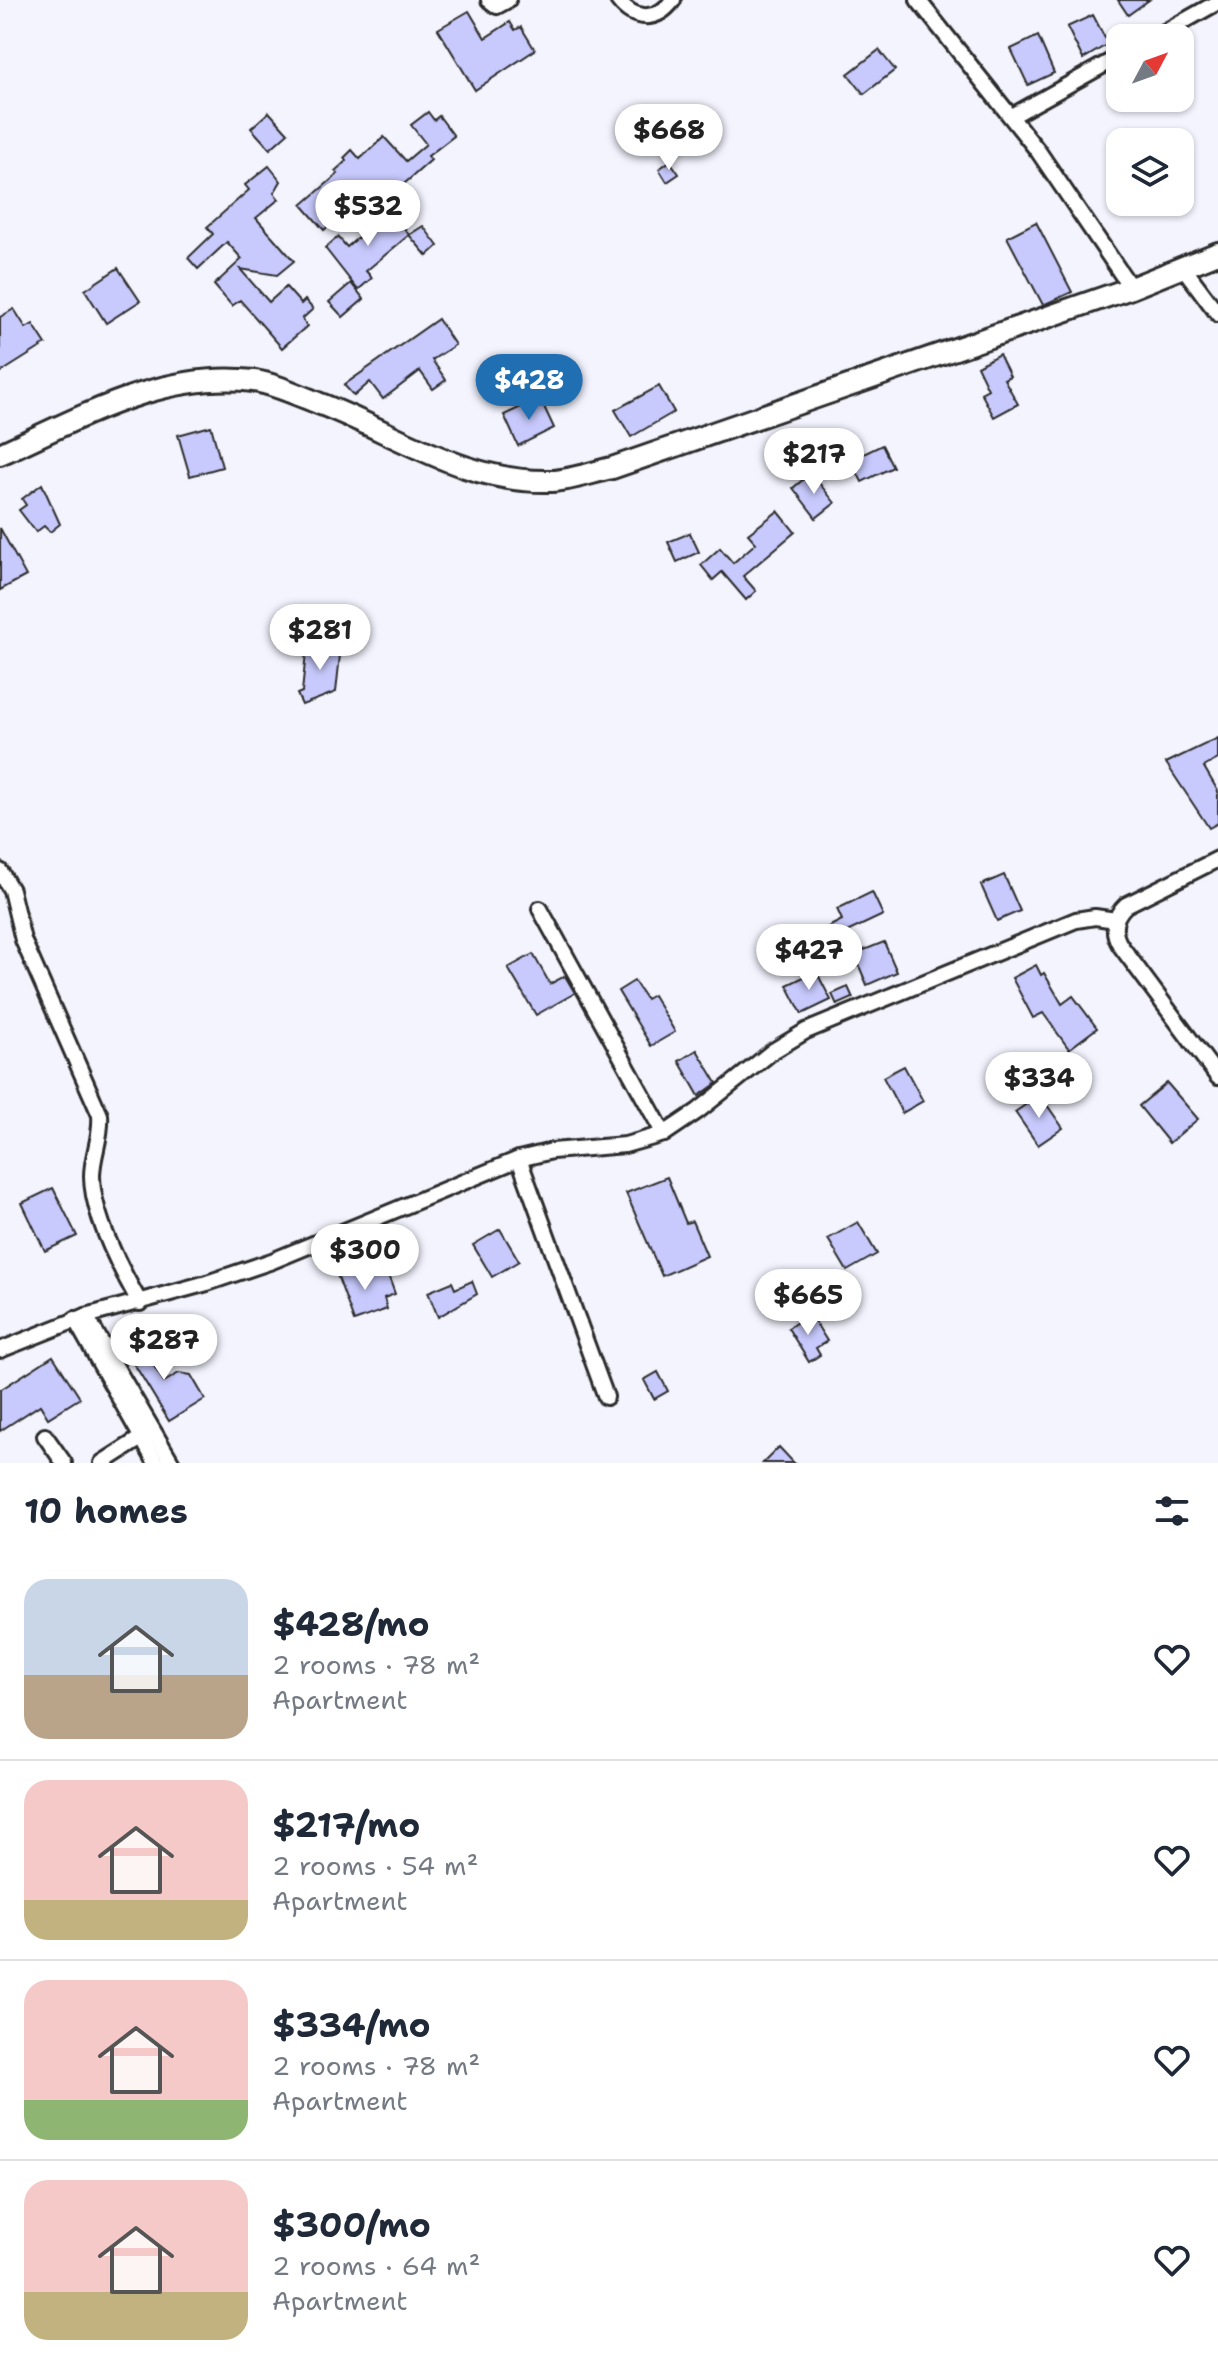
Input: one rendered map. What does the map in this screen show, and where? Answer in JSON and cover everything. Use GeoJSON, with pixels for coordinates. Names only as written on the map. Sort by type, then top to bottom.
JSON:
{"type":"FeatureCollection","features":[{"type":"Feature","properties":{"kind":"street"},"geometry":{"type":"LineString","coordinates":[[489,0],[497,6],[508,0]]}},
{"type":"Feature","properties":{"kind":"street"},"geometry":{"type":"LineString","coordinates":[[618,0],[629,12],[643,17],[657,15],[673,0]]}},
{"type":"Feature","properties":{"kind":"street"},"geometry":{"type":"LineString","coordinates":[[918,0],[1012,116],[1131,288]]}},
{"type":"Feature","properties":{"kind":"street"},"geometry":{"type":"LineString","coordinates":[[1179,24],[1218,2]]}},
{"type":"Feature","properties":{"kind":"street"},"geometry":{"type":"LineString","coordinates":[[1012,116],[1106,64]]}},
{"type":"Feature","properties":{"kind":"street"},"geometry":{"type":"LineString","coordinates":[[0,454],[154,390],[190,382],[257,381],[347,414],[443,460],[490,475],[554,481],[612,468],[1131,288],[1218,253]]}},
{"type":"Feature","properties":{"kind":"street"},"geometry":{"type":"LineString","coordinates":[[1183,267],[1218,314]]}},
{"type":"Feature","properties":{"kind":"street"},"geometry":{"type":"LineString","coordinates":[[1218,859],[1126,905],[1116,920],[1115,933],[1120,945],[1218,1077]]}},
{"type":"Feature","properties":{"kind":"street"},"geometry":{"type":"LineString","coordinates":[[0,871],[11,890],[23,940],[100,1115],[102,1137],[92,1175],[96,1201],[122,1271],[140,1303]]}},
{"type":"Feature","properties":{"kind":"street"},"geometry":{"type":"LineString","coordinates":[[540,909],[664,1134]]}},
{"type":"Feature","properties":{"kind":"street"},"geometry":{"type":"LineString","coordinates":[[0,1350],[80,1318],[140,1303],[284,1256],[519,1159],[552,1151],[625,1145],[664,1134],[773,1051],[823,1022],[1076,920],[1095,917],[1116,920]]}},
{"type":"Feature","properties":{"kind":"street"},"geometry":{"type":"LineString","coordinates":[[519,1159],[606,1397]]}},
{"type":"Feature","properties":{"kind":"street"},"geometry":{"type":"LineString","coordinates":[[80,1318],[156,1463]]}},
{"type":"Feature","properties":{"kind":"street"},"geometry":{"type":"LineString","coordinates":[[80,1318],[172,1463]]}},
{"type":"Feature","properties":{"kind":"street"},"geometry":{"type":"LineString","coordinates":[[45,1436],[64,1463]]}},
{"type":"Feature","properties":{"kind":"street"},"geometry":{"type":"LineString","coordinates":[[102,1463],[141,1438]]}},
{"type":"Feature","properties":{"kind":"building"},"geometry":{"type":"Polygon","coordinates":[[[1118,0],[1149,0],[1128,15],[1118,0]]]}},
{"type":"Feature","properties":{"kind":"building"},"geometry":{"type":"Polygon","coordinates":[[[469,11],[485,38],[510,22],[515,30],[521,27],[535,50],[475,90],[438,29],[469,11]]]}},
{"type":"Feature","properties":{"kind":"building"},"geometry":{"type":"Polygon","coordinates":[[[1093,15],[1106,45],[1083,59],[1067,27],[1093,15]]]}},
{"type":"Feature","properties":{"kind":"building"},"geometry":{"type":"Polygon","coordinates":[[[1038,36],[1054,73],[1028,85],[1011,49],[1038,36]]]}},
{"type":"Feature","properties":{"kind":"building"},"geometry":{"type":"Polygon","coordinates":[[[879,50],[895,70],[864,94],[848,74],[879,50]]]}},
{"type":"Feature","properties":{"kind":"building"},"geometry":{"type":"Polygon","coordinates":[[[269,112],[288,133],[270,149],[251,128],[269,112]]]}},
{"type":"Feature","properties":{"kind":"building"},"geometry":{"type":"Polygon","coordinates":[[[428,112],[434,120],[439,116],[454,136],[428,156],[431,160],[378,207],[368,194],[324,230],[302,205],[338,174],[335,171],[352,150],[360,159],[384,137],[406,161],[426,144],[411,125],[428,112]]]}},
{"type":"Feature","properties":{"kind":"building"},"geometry":{"type":"Polygon","coordinates":[[[670,161],[679,174],[667,182],[659,169],[670,161]]]}},
{"type":"Feature","properties":{"kind":"building"},"geometry":{"type":"Polygon","coordinates":[[[269,166],[281,181],[274,193],[279,199],[256,218],[294,261],[277,275],[240,269],[269,302],[286,287],[301,304],[305,300],[313,309],[302,319],[307,326],[282,348],[240,300],[232,306],[214,285],[242,259],[227,242],[198,269],[188,258],[213,234],[207,227],[249,190],[245,185],[269,166]]]}},
{"type":"Feature","properties":{"kind":"building"},"geometry":{"type":"Polygon","coordinates":[[[391,209],[409,235],[366,271],[372,278],[358,290],[325,248],[338,237],[347,247],[391,209]]]}},
{"type":"Feature","properties":{"kind":"building"},"geometry":{"type":"Polygon","coordinates":[[[1036,222],[1072,292],[1043,305],[1007,237],[1036,222]]]}},
{"type":"Feature","properties":{"kind":"building"},"geometry":{"type":"Polygon","coordinates":[[[423,226],[438,246],[427,256],[409,235],[423,226]]]}},
{"type":"Feature","properties":{"kind":"building"},"geometry":{"type":"Polygon","coordinates":[[[118,268],[140,301],[106,323],[85,290],[118,268]]]}},
{"type":"Feature","properties":{"kind":"building"},"geometry":{"type":"Polygon","coordinates":[[[351,283],[364,299],[343,317],[329,302],[351,283]]]}},
{"type":"Feature","properties":{"kind":"building"},"geometry":{"type":"Polygon","coordinates":[[[14,309],[26,328],[33,324],[46,344],[0,373],[0,317],[14,309]]]}},
{"type":"Feature","properties":{"kind":"building"},"geometry":{"type":"Polygon","coordinates":[[[438,319],[455,345],[432,360],[446,380],[433,389],[420,371],[383,399],[370,382],[354,396],[344,385],[438,319]]]}},
{"type":"Feature","properties":{"kind":"building"},"geometry":{"type":"Polygon","coordinates":[[[999,354],[1010,376],[1004,379],[1018,404],[994,417],[981,393],[988,389],[977,366],[999,354]]]}},
{"type":"Feature","properties":{"kind":"building"},"geometry":{"type":"Polygon","coordinates":[[[659,386],[674,412],[631,437],[615,410],[659,386]]]}},
{"type":"Feature","properties":{"kind":"building"},"geometry":{"type":"Polygon","coordinates":[[[540,398],[554,428],[518,446],[504,415],[540,398]]]}},
{"type":"Feature","properties":{"kind":"building"},"geometry":{"type":"Polygon","coordinates":[[[211,426],[222,467],[190,476],[178,435],[211,426]]]}},
{"type":"Feature","properties":{"kind":"building"},"geometry":{"type":"Polygon","coordinates":[[[882,445],[893,467],[862,482],[851,460],[882,445]]]}},
{"type":"Feature","properties":{"kind":"building"},"geometry":{"type":"Polygon","coordinates":[[[811,473],[835,503],[816,518],[793,488],[811,473]]]}},
{"type":"Feature","properties":{"kind":"building"},"geometry":{"type":"Polygon","coordinates":[[[42,484],[60,524],[50,532],[44,526],[36,532],[19,510],[26,505],[22,499],[42,484]]]}},
{"type":"Feature","properties":{"kind":"building"},"geometry":{"type":"Polygon","coordinates":[[[778,511],[795,532],[743,576],[756,591],[746,600],[722,572],[713,580],[701,565],[720,548],[733,563],[756,543],[748,534],[778,511]]]}},
{"type":"Feature","properties":{"kind":"building"},"geometry":{"type":"Polygon","coordinates":[[[0,528],[26,576],[0,590],[0,528]]]}},
{"type":"Feature","properties":{"kind":"building"},"geometry":{"type":"Polygon","coordinates":[[[690,533],[699,552],[677,562],[668,542],[690,533]]]}},
{"type":"Feature","properties":{"kind":"building"},"geometry":{"type":"Polygon","coordinates":[[[307,643],[341,646],[336,692],[302,705],[297,694],[302,692],[307,643]]]}},
{"type":"Feature","properties":{"kind":"building"},"geometry":{"type":"Polygon","coordinates":[[[1218,738],[1218,759],[1204,767],[1218,791],[1218,823],[1209,828],[1166,763],[1218,738]]]}},
{"type":"Feature","properties":{"kind":"building"},"geometry":{"type":"Polygon","coordinates":[[[1004,875],[1020,911],[997,921],[981,885],[1004,875]]]}},
{"type":"Feature","properties":{"kind":"building"},"geometry":{"type":"Polygon","coordinates":[[[872,892],[883,915],[832,939],[835,946],[817,955],[807,938],[842,920],[837,909],[872,892]]]}},
{"type":"Feature","properties":{"kind":"building"},"geometry":{"type":"Polygon","coordinates":[[[884,942],[897,972],[867,985],[854,954],[884,942]]]}},
{"type":"Feature","properties":{"kind":"building"},"geometry":{"type":"Polygon","coordinates":[[[533,954],[550,984],[565,976],[575,993],[536,1015],[508,968],[533,954]]]}},
{"type":"Feature","properties":{"kind":"building"},"geometry":{"type":"Polygon","coordinates":[[[1036,965],[1062,1004],[1073,996],[1097,1028],[1069,1049],[1043,1013],[1033,1018],[1012,978],[1036,965]]]}},
{"type":"Feature","properties":{"kind":"building"},"geometry":{"type":"Polygon","coordinates":[[[816,971],[831,1000],[802,1014],[787,985],[816,971]]]}},
{"type":"Feature","properties":{"kind":"building"},"geometry":{"type":"Polygon","coordinates":[[[634,981],[646,999],[653,995],[675,1032],[651,1046],[618,991],[634,981]]]}},
{"type":"Feature","properties":{"kind":"building"},"geometry":{"type":"Polygon","coordinates":[[[848,987],[853,998],[837,1005],[832,994],[848,987]]]}},
{"type":"Feature","properties":{"kind":"building"},"geometry":{"type":"Polygon","coordinates":[[[697,1050],[717,1083],[699,1096],[679,1061],[697,1050]]]}},
{"type":"Feature","properties":{"kind":"building"},"geometry":{"type":"Polygon","coordinates":[[[904,1066],[923,1101],[902,1113],[883,1077],[904,1066]]]}},
{"type":"Feature","properties":{"kind":"building"},"geometry":{"type":"Polygon","coordinates":[[[1167,1083],[1198,1119],[1169,1143],[1139,1106],[1167,1083]]]}},
{"type":"Feature","properties":{"kind":"building"},"geometry":{"type":"Polygon","coordinates":[[[1040,1095],[1063,1128],[1038,1145],[1015,1112],[1040,1095]]]}},
{"type":"Feature","properties":{"kind":"building"},"geometry":{"type":"Polygon","coordinates":[[[667,1177],[686,1223],[692,1221],[707,1256],[662,1276],[626,1193],[667,1177]]]}},
{"type":"Feature","properties":{"kind":"building"},"geometry":{"type":"Polygon","coordinates":[[[53,1188],[77,1236],[45,1251],[22,1203],[53,1188]]]}},
{"type":"Feature","properties":{"kind":"building"},"geometry":{"type":"Polygon","coordinates":[[[858,1222],[877,1254],[847,1271],[828,1239],[858,1222]]]}},
{"type":"Feature","properties":{"kind":"building"},"geometry":{"type":"Polygon","coordinates":[[[500,1229],[519,1261],[492,1277],[473,1245],[500,1229]]]}},
{"type":"Feature","properties":{"kind":"building"},"geometry":{"type":"Polygon","coordinates":[[[356,1265],[362,1281],[387,1272],[395,1294],[384,1298],[387,1309],[354,1321],[336,1272],[356,1265]]]}},
{"type":"Feature","properties":{"kind":"building"},"geometry":{"type":"Polygon","coordinates":[[[472,1281],[477,1294],[438,1317],[428,1292],[452,1282],[455,1289],[472,1281]]]}},
{"type":"Feature","properties":{"kind":"building"},"geometry":{"type":"Polygon","coordinates":[[[810,1314],[827,1341],[816,1348],[820,1355],[809,1362],[788,1328],[810,1314]]]}},
{"type":"Feature","properties":{"kind":"building"},"geometry":{"type":"Polygon","coordinates":[[[132,1331],[164,1382],[179,1373],[191,1375],[205,1399],[169,1421],[119,1339],[132,1331]]]}},
{"type":"Feature","properties":{"kind":"building"},"geometry":{"type":"Polygon","coordinates":[[[53,1356],[80,1398],[48,1418],[40,1405],[0,1431],[0,1390],[53,1356]]]}},
{"type":"Feature","properties":{"kind":"building"},"geometry":{"type":"Polygon","coordinates":[[[658,1372],[668,1391],[654,1399],[644,1380],[658,1372]]]}},
{"type":"Feature","properties":{"kind":"building"},"geometry":{"type":"Polygon","coordinates":[[[779,1447],[794,1463],[763,1463],[779,1447]]]}}]}
